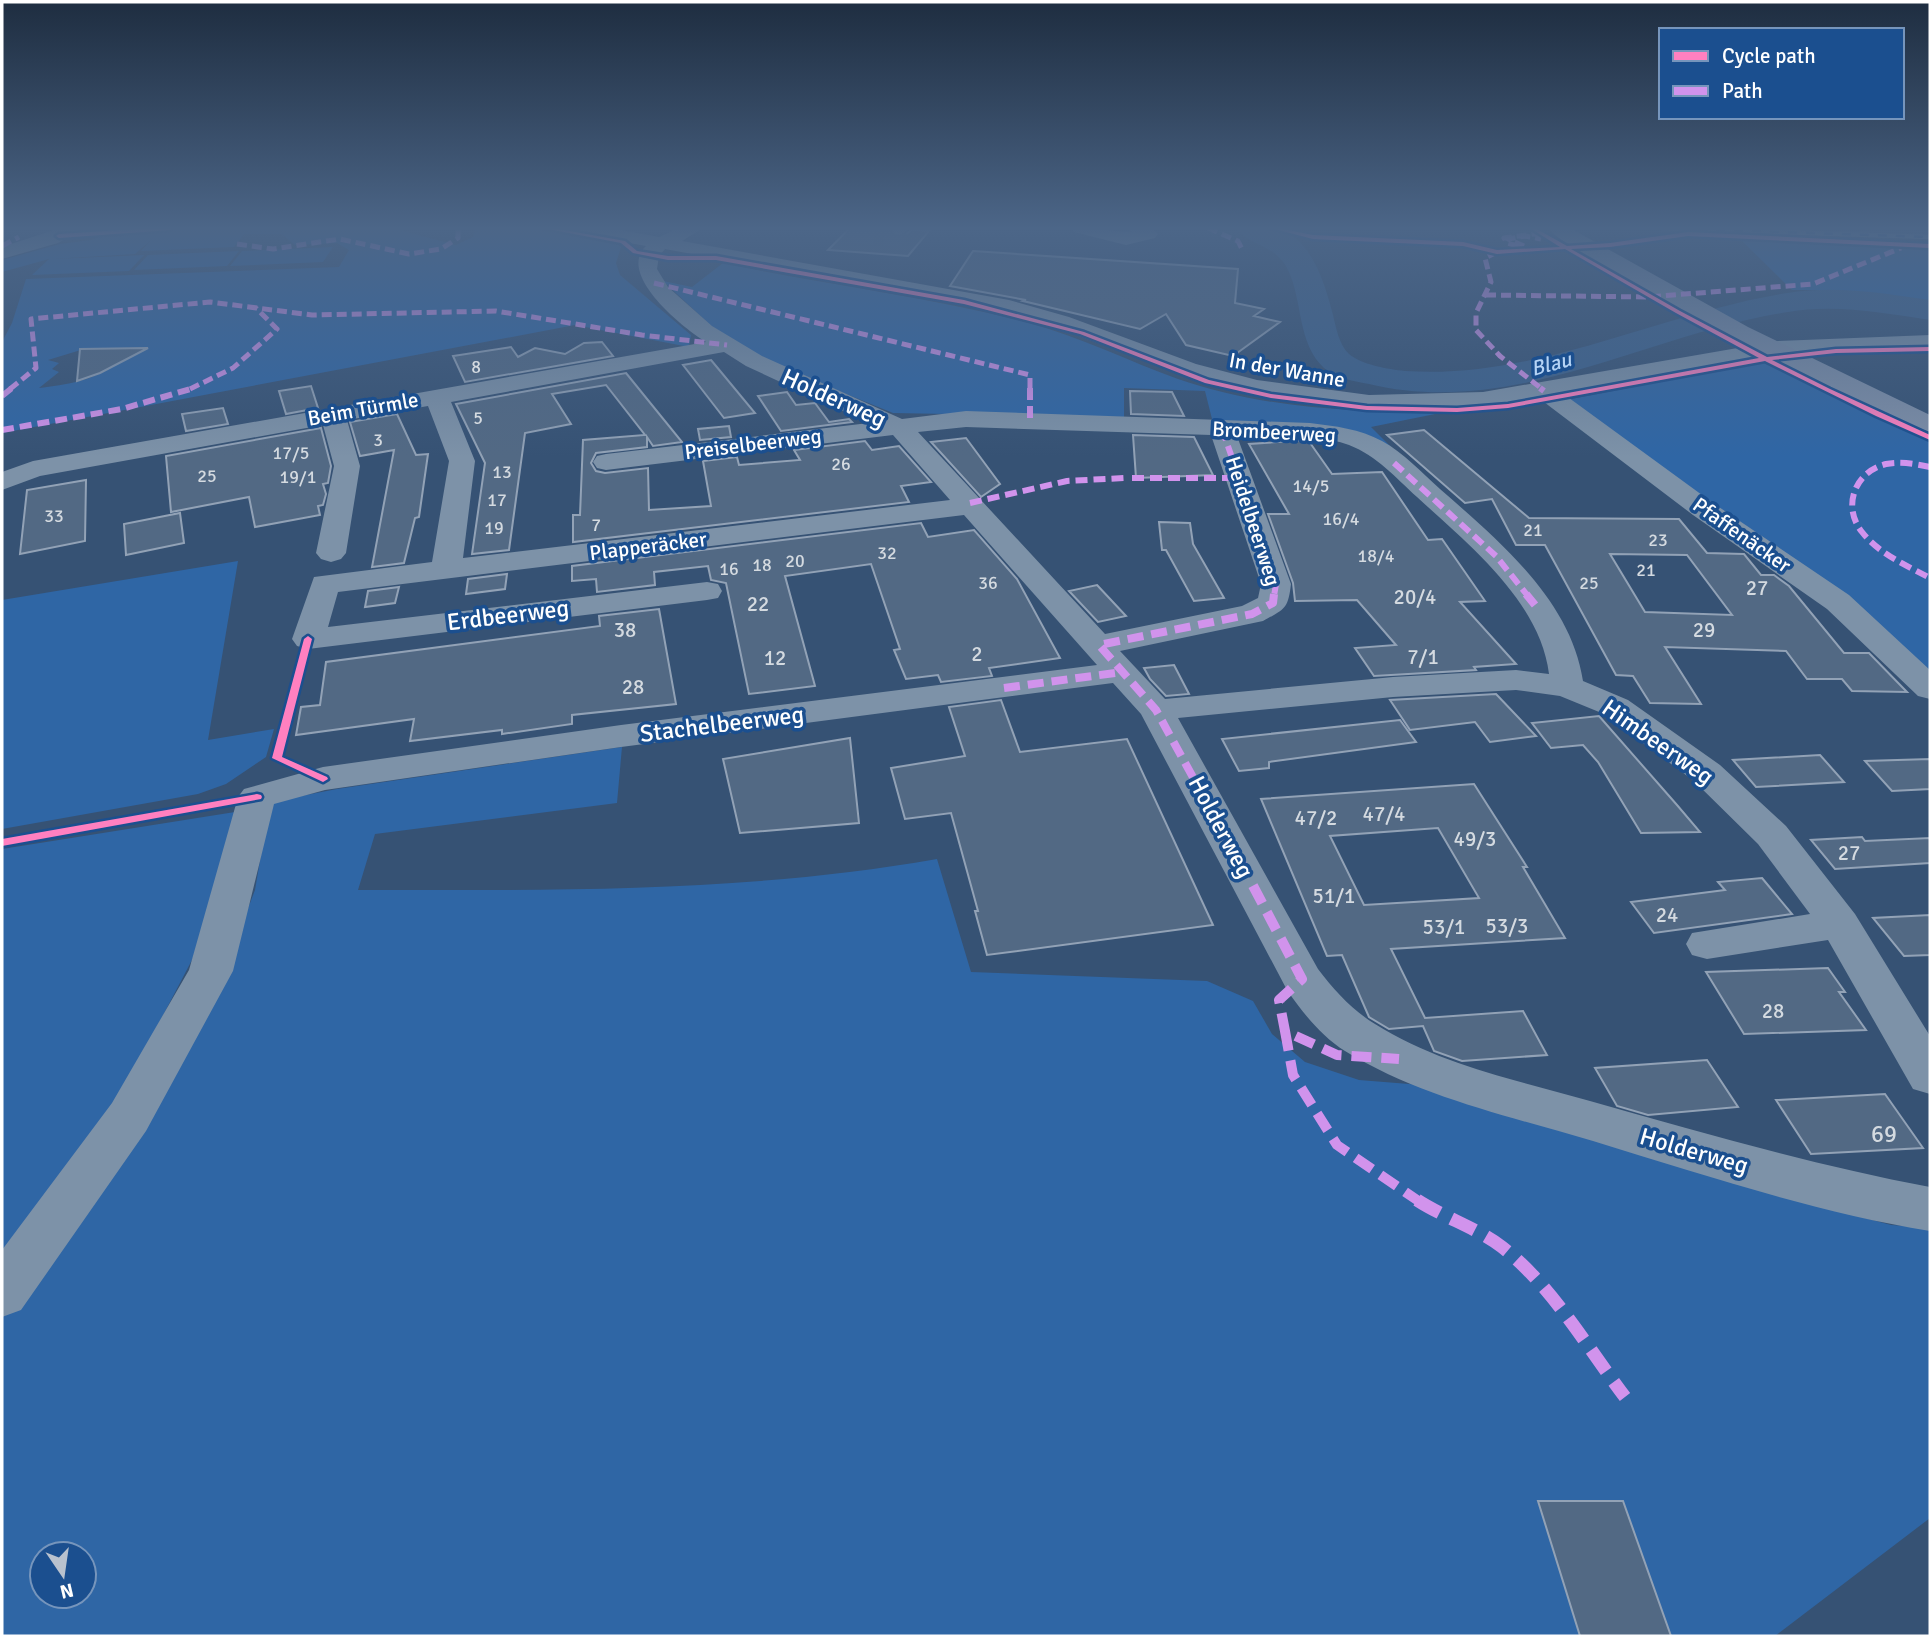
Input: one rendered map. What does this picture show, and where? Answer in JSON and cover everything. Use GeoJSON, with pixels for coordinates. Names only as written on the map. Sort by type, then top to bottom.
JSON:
{"type":"FeatureCollection","features":[{"type":"Feature","properties":{"kind":"main road"},"geometry":{"type":"LineString","coordinates":[[1689,304],[1930,424]]}},
{"type":"Feature","properties":{"kind":"street","name":"Holderweg"},"geometry":{"type":"LineString","coordinates":[[675,304],[687,318],[726,345],[794,381],[899,427],[1156,710],[1302,979],[1321,1004],[1358,1037],[1399,1059],[1507,1097],[1717,1159],[1864,1198],[1930,1209]]}},
{"type":"Feature","properties":{"kind":"street","name":"In der Wanne"},"geometry":{"type":"LineString","coordinates":[[993,304],[1034,312],[1213,377],[1271,390],[1364,402],[1421,404],[1480,401],[1793,346],[1930,342]]}},
{"type":"Feature","properties":{"kind":"street","name":"Beim Türmle"},"geometry":{"type":"LineString","coordinates":[[2,482],[33,469],[726,345]]}},
{"type":"Feature","properties":{"kind":"street","name":"Pfaffenäcker"},"geometry":{"type":"LineString","coordinates":[[1544,391],[1703,509],[1838,603],[1871,630],[1930,689]]}},
{"type":"Feature","properties":{"kind":"street"},"geometry":{"type":"LineString","coordinates":[[436,396],[462,461],[446,570]]}},
{"type":"Feature","properties":{"kind":"street"},"geometry":{"type":"LineString","coordinates":[[331,553],[347,466],[333,414]]}},
{"type":"Feature","properties":{"kind":"street","name":"Brombeerweg"},"geometry":{"type":"LineString","coordinates":[[899,427],[966,419],[1330,433],[1367,444],[1382,452],[1496,556],[1520,583],[1544,620],[1567,669],[1567,687]]}},
{"type":"Feature","properties":{"kind":"street","name":"Preiselbeerweg"},"geometry":{"type":"LineString","coordinates":[[606,462],[899,427]]}},
{"type":"Feature","properties":{"kind":"street","name":"Heidelbeerweg"},"geometry":{"type":"LineString","coordinates":[[1099,645],[1242,616],[1273,603],[1276,584],[1222,429]]}},
{"type":"Feature","properties":{"kind":"street"},"geometry":{"type":"LineString","coordinates":[[2,471],[33,469]]}},
{"type":"Feature","properties":{"kind":"street","name":"Plapperäcker"},"geometry":{"type":"LineString","coordinates":[[308,639],[325,584],[972,506]]}},
{"type":"Feature","properties":{"kind":"street","name":"Erdbeerweg"},"geometry":{"type":"LineString","coordinates":[[308,639],[707,591]]}},
{"type":"Feature","properties":{"kind":"street","name":"Stachelbeerweg"},"geometry":{"type":"LineString","coordinates":[[2,1293],[129,1117],[211,971],[257,797],[323,779],[621,736],[1122,672]]}},
{"type":"Feature","properties":{"kind":"street","name":"Himbeerweg"},"geometry":{"type":"LineString","coordinates":[[1156,710],[1469,681],[1516,680],[1567,687],[1616,707],[1684,755],[1731,793],[1772,835],[1840,924],[1930,1076]]}},
{"type":"Feature","properties":{"kind":"street"},"geometry":{"type":"LineString","coordinates":[[1707,944],[1840,924]]}},
{"type":"Feature","properties":{"kind":"shaded area"},"geometry":{"type":"Polygon","coordinates":[[[18,304],[655,304],[691,335],[689,347],[575,325],[2,433],[2,342],[18,304]],[[84,349],[48,360],[59,363],[52,369],[59,372],[39,388],[92,377],[119,361],[84,349]]]}},
{"type":"Feature","properties":{"kind":"shaded area"},"geometry":{"type":"Polygon","coordinates":[[[688,304],[950,304],[1048,329],[1209,389],[1307,406],[1440,413],[1371,427],[1394,450],[1380,441],[1213,423],[1205,391],[1124,388],[1124,417],[893,413],[792,372],[722,336],[688,304]]]}},
{"type":"Feature","properties":{"kind":"shaded area"},"geometry":{"type":"Polygon","coordinates":[[[1762,362],[1930,442],[1930,678],[1561,401],[1762,362]]]}},
{"type":"Feature","properties":{"kind":"shaded area"},"geometry":{"type":"Polygon","coordinates":[[[238,561],[208,740],[274,729],[266,757],[226,784],[198,794],[2,829],[2,600],[238,561]]]}},
{"type":"Feature","properties":{"kind":"shaded area"},"geometry":{"type":"Polygon","coordinates":[[[622,747],[617,803],[375,834],[358,890],[576,889],[721,884],[865,870],[937,859],[971,972],[1207,981],[1253,1001],[1272,1034],[1305,1062],[1359,1080],[1434,1086],[1801,1201],[1891,1225],[1930,1228],[1930,1518],[1775,1636],[2,1636],[2,1312],[130,1132],[226,966],[255,890],[270,802],[337,789],[622,747]]]}},
{"type":"Feature","properties":{"kind":"shaded area"},"geometry":{"type":"Polygon","coordinates":[[[235,812],[193,958],[112,1113],[2,1254],[2,849],[235,812]]]}},
{"type":"Feature","properties":{"kind":"building"},"geometry":{"type":"Polygon","coordinates":[[[1037,304],[1242,304],[1264,309],[1254,316],[1280,322],[1233,356],[1186,345],[1166,314],[1140,329],[1037,304]]]}},
{"type":"Feature","properties":{"kind":"building"},"geometry":{"type":"Polygon","coordinates":[[[602,342],[613,356],[465,382],[453,356],[511,347],[518,357],[535,348],[565,354],[584,343],[602,342]]]}},
{"type":"Feature","properties":{"kind":"building"},"geometry":{"type":"Polygon","coordinates":[[[148,348],[100,373],[77,381],[80,349],[148,348]]]}},
{"type":"Feature","properties":{"kind":"building"},"geometry":{"type":"Polygon","coordinates":[[[711,360],[755,413],[724,418],[683,365],[711,360]]]}},
{"type":"Feature","properties":{"kind":"building"},"geometry":{"type":"Polygon","coordinates":[[[626,373],[682,442],[653,446],[647,437],[647,447],[596,453],[591,463],[596,471],[605,473],[648,468],[649,510],[711,506],[703,461],[737,457],[739,465],[800,460],[794,450],[865,441],[872,450],[899,446],[931,482],[901,486],[909,502],[573,542],[573,515],[580,515],[583,440],[645,435],[606,385],[552,394],[571,424],[525,433],[509,550],[472,554],[485,463],[456,404],[626,373]]]}},
{"type":"Feature","properties":{"kind":"building"},"geometry":{"type":"Polygon","coordinates":[[[311,386],[318,408],[286,414],[279,391],[311,386]]]}},
{"type":"Feature","properties":{"kind":"building"},"geometry":{"type":"Polygon","coordinates":[[[1130,391],[1172,392],[1184,416],[1131,414],[1130,391]]]}},
{"type":"Feature","properties":{"kind":"building"},"geometry":{"type":"Polygon","coordinates":[[[787,392],[796,405],[815,403],[829,422],[849,419],[852,422],[781,431],[758,396],[787,392]]]}},
{"type":"Feature","properties":{"kind":"building"},"geometry":{"type":"Polygon","coordinates":[[[223,408],[228,424],[186,431],[182,414],[223,408]]]}},
{"type":"Feature","properties":{"kind":"building"},"geometry":{"type":"Polygon","coordinates":[[[397,414],[416,455],[428,454],[419,517],[415,518],[404,563],[372,567],[394,450],[360,456],[350,422],[397,414]]]}},
{"type":"Feature","properties":{"kind":"building"},"geometry":{"type":"Polygon","coordinates":[[[729,426],[731,437],[700,440],[698,429],[729,426]]]}},
{"type":"Feature","properties":{"kind":"building"},"geometry":{"type":"Polygon","coordinates":[[[321,428],[331,466],[328,483],[323,484],[326,494],[323,505],[318,506],[320,515],[255,527],[249,497],[171,512],[166,456],[321,428]]]}},
{"type":"Feature","properties":{"kind":"building"},"geometry":{"type":"Polygon","coordinates":[[[1424,430],[1529,518],[1679,519],[1707,553],[1744,554],[1761,575],[1774,575],[1789,586],[1844,653],[1869,653],[1907,692],[1852,691],[1842,679],[1807,679],[1786,651],[1665,647],[1701,704],[1650,703],[1633,676],[1616,675],[1545,545],[1516,545],[1492,499],[1465,503],[1387,435],[1424,430]],[[1610,554],[1645,612],[1732,615],[1687,555],[1610,554]]]}},
{"type":"Feature","properties":{"kind":"building"},"geometry":{"type":"Polygon","coordinates":[[[1133,435],[1194,437],[1213,475],[1136,478],[1133,435]]]}},
{"type":"Feature","properties":{"kind":"building"},"geometry":{"type":"Polygon","coordinates":[[[966,438],[1000,484],[981,497],[931,442],[966,438]]]}},
{"type":"Feature","properties":{"kind":"building"},"geometry":{"type":"Polygon","coordinates":[[[1308,440],[1332,474],[1382,472],[1428,540],[1442,539],[1485,601],[1460,602],[1516,664],[1474,667],[1476,670],[1374,676],[1355,648],[1396,645],[1357,600],[1295,601],[1293,583],[1268,514],[1289,514],[1249,444],[1308,440]]]}},
{"type":"Feature","properties":{"kind":"building"},"geometry":{"type":"Polygon","coordinates":[[[86,480],[85,541],[20,554],[27,490],[86,480]]]}},
{"type":"Feature","properties":{"kind":"building"},"geometry":{"type":"Polygon","coordinates":[[[180,513],[184,543],[126,555],[124,524],[180,513]]]}},
{"type":"Feature","properties":{"kind":"building"},"geometry":{"type":"Polygon","coordinates":[[[1159,522],[1190,523],[1193,544],[1224,598],[1194,601],[1166,550],[1162,550],[1159,522]]]}},
{"type":"Feature","properties":{"kind":"building"},"geometry":{"type":"Polygon","coordinates":[[[921,523],[928,537],[974,530],[1017,579],[1060,658],[989,668],[992,676],[941,682],[938,675],[906,679],[894,650],[900,649],[871,564],[785,576],[815,686],[749,694],[726,583],[711,580],[708,566],[654,572],[655,585],[597,592],[596,579],[572,581],[572,566],[921,523]]]}},
{"type":"Feature","properties":{"kind":"building"},"geometry":{"type":"Polygon","coordinates":[[[507,574],[505,589],[466,594],[468,579],[507,574]]]}},
{"type":"Feature","properties":{"kind":"building"},"geometry":{"type":"Polygon","coordinates":[[[1097,585],[1126,616],[1098,622],[1069,591],[1097,585]]]}},
{"type":"Feature","properties":{"kind":"building"},"geometry":{"type":"Polygon","coordinates":[[[399,587],[395,603],[365,607],[368,591],[399,587]]]}},
{"type":"Feature","properties":{"kind":"building"},"geometry":{"type":"Polygon","coordinates":[[[659,609],[676,704],[572,715],[572,724],[502,734],[502,730],[410,741],[414,719],[296,735],[301,707],[320,705],[326,662],[600,626],[599,616],[659,609]]]}},
{"type":"Feature","properties":{"kind":"building"},"geometry":{"type":"Polygon","coordinates":[[[1174,665],[1189,694],[1166,696],[1144,668],[1174,665]]]}},
{"type":"Feature","properties":{"kind":"building"},"geometry":{"type":"Polygon","coordinates":[[[1496,694],[1536,736],[1490,742],[1475,722],[1410,730],[1390,700],[1496,694]]]}},
{"type":"Feature","properties":{"kind":"building"},"geometry":{"type":"Polygon","coordinates":[[[1001,700],[1020,752],[1127,739],[1213,925],[987,955],[951,813],[905,819],[891,768],[965,756],[949,707],[1001,700]]]}},
{"type":"Feature","properties":{"kind":"building"},"geometry":{"type":"Polygon","coordinates":[[[1599,716],[1700,832],[1641,833],[1598,762],[1583,745],[1551,748],[1532,723],[1599,716]]]}},
{"type":"Feature","properties":{"kind":"building"},"geometry":{"type":"Polygon","coordinates":[[[1400,720],[1416,742],[1269,762],[1269,768],[1239,771],[1222,739],[1400,720]]]}},
{"type":"Feature","properties":{"kind":"building"},"geometry":{"type":"Polygon","coordinates":[[[850,738],[859,823],[740,833],[723,759],[850,738]]]}},
{"type":"Feature","properties":{"kind":"building"},"geometry":{"type":"Polygon","coordinates":[[[1820,755],[1844,782],[1756,787],[1733,760],[1820,755]]]}},
{"type":"Feature","properties":{"kind":"building"},"geometry":{"type":"Polygon","coordinates":[[[1930,759],[1930,789],[1892,791],[1865,761],[1930,759]]]}},
{"type":"Feature","properties":{"kind":"building"},"geometry":{"type":"Polygon","coordinates":[[[1474,784],[1527,867],[1523,867],[1565,938],[1391,949],[1425,1018],[1523,1011],[1547,1055],[1462,1061],[1434,1051],[1423,1026],[1389,1029],[1369,1017],[1342,955],[1327,956],[1261,799],[1474,784]],[[1438,828],[1330,836],[1364,905],[1479,898],[1438,828]]]}},
{"type":"Feature","properties":{"kind":"building"},"geometry":{"type":"Polygon","coordinates":[[[1862,837],[1865,841],[1930,838],[1930,863],[1835,869],[1811,840],[1862,837]]]}},
{"type":"Feature","properties":{"kind":"building"},"geometry":{"type":"Polygon","coordinates":[[[1762,878],[1792,914],[1654,933],[1631,902],[1725,890],[1718,882],[1762,878]]]}},
{"type":"Feature","properties":{"kind":"building"},"geometry":{"type":"Polygon","coordinates":[[[1930,915],[1930,955],[1904,956],[1873,918],[1930,915]]]}},
{"type":"Feature","properties":{"kind":"building"},"geometry":{"type":"Polygon","coordinates":[[[1828,968],[1845,992],[1839,992],[1866,1030],[1744,1034],[1706,972],[1828,968]]]}},
{"type":"Feature","properties":{"kind":"building"},"geometry":{"type":"Polygon","coordinates":[[[1707,1060],[1738,1107],[1648,1115],[1617,1106],[1595,1068],[1707,1060]]]}},
{"type":"Feature","properties":{"kind":"building"},"geometry":{"type":"Polygon","coordinates":[[[1885,1094],[1923,1148],[1811,1154],[1776,1100],[1885,1094]]]}},
{"type":"Feature","properties":{"kind":"building"},"geometry":{"type":"Polygon","coordinates":[[[1538,1501],[1623,1501],[1671,1636],[1580,1636],[1538,1501]]]}},
{"type":"Feature","properties":{"kind":"waterway","name":"Blau"},"geometry":{"type":"LineString","coordinates":[[1315,304],[1328,349],[1337,361],[1350,369],[1402,381],[1456,382],[1512,375],[1736,312],[1775,304]]}},
{"type":"Feature","properties":{"kind":"waterway","name":"Blau"},"geometry":{"type":"LineString","coordinates":[[1888,304],[1930,310]]}},
{"type":"Feature","properties":{"kind":"marked path"},"geometry":{"type":"LineString","coordinates":[[2,396],[36,368],[31,319],[184,304]]}},
{"type":"Feature","properties":{"kind":"marked path"},"geometry":{"type":"LineString","coordinates":[[229,304],[312,315],[496,311],[642,335],[727,345]]}},
{"type":"Feature","properties":{"kind":"marked path"},"geometry":{"type":"LineString","coordinates":[[742,304],[1030,375],[1030,422]]}},
{"type":"Feature","properties":{"kind":"marked path"},"geometry":{"type":"LineString","coordinates":[[1480,304],[1476,313],[1476,330],[1500,356],[1544,391]]}},
{"type":"Feature","properties":{"kind":"marked path"},"geometry":{"type":"LineString","coordinates":[[2,430],[122,409],[183,392],[210,381],[239,364],[277,329],[256,308]]}},
{"type":"Feature","properties":{"kind":"marked path"},"geometry":{"type":"LineString","coordinates":[[1222,429],[1276,584],[1273,603],[1252,614],[1099,645],[1156,710],[1302,979],[1279,1000],[1285,1031],[1337,1055],[1399,1059]]}},
{"type":"Feature","properties":{"kind":"marked path"},"geometry":{"type":"LineString","coordinates":[[1394,463],[1496,556],[1535,605]]}},
{"type":"Feature","properties":{"kind":"marked path"},"geometry":{"type":"LineString","coordinates":[[1930,467],[1898,463],[1878,467],[1870,471],[1857,485],[1851,502],[1854,520],[1867,539],[1887,554],[1930,578]]}},
{"type":"Feature","properties":{"kind":"marked path"},"geometry":{"type":"LineString","coordinates":[[970,503],[1067,481],[1124,478]]}},
{"type":"Feature","properties":{"kind":"marked path"},"geometry":{"type":"LineString","coordinates":[[1132,478],[1241,478]]}},
{"type":"Feature","properties":{"kind":"marked path"},"geometry":{"type":"LineString","coordinates":[[1004,688],[1122,672]]}},
{"type":"Feature","properties":{"kind":"marked path"},"geometry":{"type":"LineString","coordinates":[[1285,1031],[1293,1075],[1337,1145],[1442,1217],[1501,1246],[1547,1293],[1625,1397]]}},
{"type":"Feature","properties":{"kind":"cycle path"},"geometry":{"type":"LineString","coordinates":[[973,304],[1082,333],[1207,382],[1271,396],[1367,408],[1457,410],[1508,406],[1771,358],[1836,351],[1930,349]]}},
{"type":"Feature","properties":{"kind":"cycle path"},"geometry":{"type":"LineString","coordinates":[[1666,304],[1828,391],[1930,438]]}},
{"type":"Feature","properties":{"kind":"cycle path"},"geometry":{"type":"LineString","coordinates":[[308,639],[277,758],[323,779]]}},
{"type":"Feature","properties":{"kind":"cycle path"},"geometry":{"type":"LineString","coordinates":[[2,843],[257,797]]}}]}
